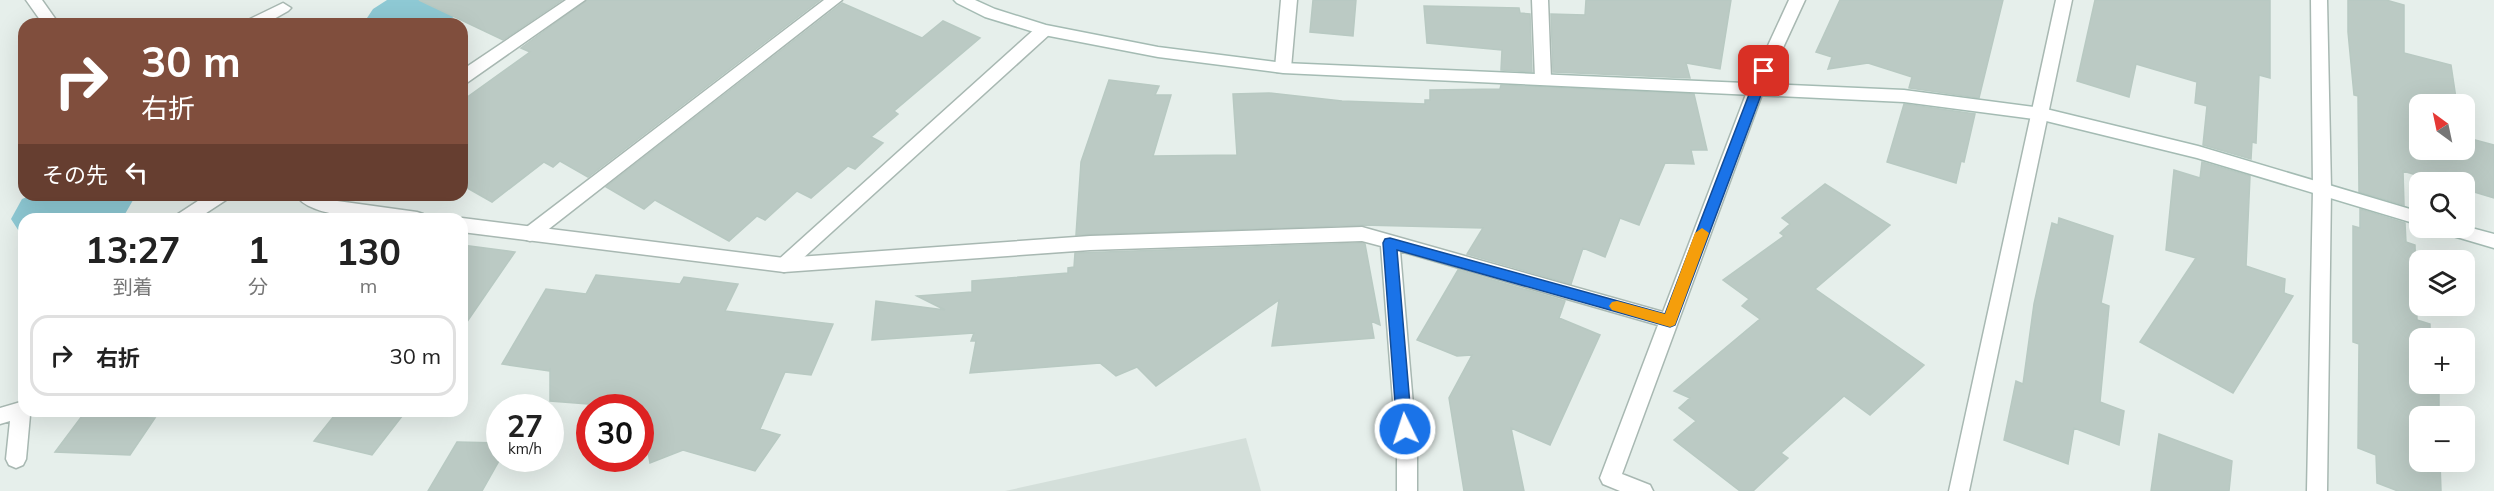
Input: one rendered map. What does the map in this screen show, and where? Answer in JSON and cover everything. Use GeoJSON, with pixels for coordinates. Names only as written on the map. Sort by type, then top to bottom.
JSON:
{"type":"FeatureCollection","features":[{"type":"Feature","properties":{"kind":"street"},"geometry":{"type":"LineString","coordinates":[[34,0],[47,18]]}},
{"type":"Feature","properties":{"kind":"street"},"geometry":{"type":"LineString","coordinates":[[468,74],[577,0]]}},
{"type":"Feature","properties":{"kind":"street"},"geometry":{"type":"LineString","coordinates":[[530,234],[834,0]]}},
{"type":"Feature","properties":{"kind":"street"},"geometry":{"type":"LineString","coordinates":[[962,0],[990,13],[1044,30],[1158,52],[1283,68],[1904,96],[2042,114],[2198,152],[2409,216]]}},
{"type":"Feature","properties":{"kind":"street"},"geometry":{"type":"LineString","coordinates":[[1283,68],[1289,0]]}},
{"type":"Feature","properties":{"kind":"street"},"geometry":{"type":"LineString","coordinates":[[1540,0],[1543,79]]}},
{"type":"Feature","properties":{"kind":"street"},"geometry":{"type":"LineString","coordinates":[[1642,491],[1610,478],[1756,89],[1797,0]]}},
{"type":"Feature","properties":{"kind":"street"},"geometry":{"type":"LineString","coordinates":[[1959,491],[2042,114],[2064,0]]}},
{"type":"Feature","properties":{"kind":"street"},"geometry":{"type":"LineString","coordinates":[[2317,491],[2322,189],[2319,0]]}},
{"type":"Feature","properties":{"kind":"street"},"geometry":{"type":"LineString","coordinates":[[264,18],[283,8]]}},
{"type":"Feature","properties":{"kind":"street"},"geometry":{"type":"LineString","coordinates":[[784,265],[1044,30]]}},
{"type":"Feature","properties":{"kind":"street"},"geometry":{"type":"LineString","coordinates":[[193,213],[211,201]]}},
{"type":"Feature","properties":{"kind":"street"},"geometry":{"type":"LineString","coordinates":[[316,201],[326,206],[375,213]]}},
{"type":"Feature","properties":{"kind":"street"},"geometry":{"type":"LineString","coordinates":[[468,226],[784,265],[1113,243],[1362,234],[1670,321]]}},
{"type":"Feature","properties":{"kind":"street"},"geometry":{"type":"LineString","coordinates":[[2475,236],[2494,242]]}},
{"type":"Feature","properties":{"kind":"street"},"geometry":{"type":"LineString","coordinates":[[1390,243],[1407,452],[1407,491]]}},
{"type":"Feature","properties":{"kind":"street"},"geometry":{"type":"LineString","coordinates":[[0,416],[18,411]]}},
{"type":"Feature","properties":{"kind":"street"},"geometry":{"type":"LineString","coordinates":[[16,459],[22,417]]}},
{"type":"Feature","properties":{"kind":"shaded area"},"geometry":{"type":"Polygon","coordinates":[[[1246,438],[1261,491],[1005,491],[1246,438]]]}},
{"type":"Feature","properties":{"kind":"building"},"geometry":{"type":"Polygon","coordinates":[[[419,0],[562,0],[503,40],[468,23],[468,18],[457,18],[419,0]]]}},
{"type":"Feature","properties":{"kind":"building"},"geometry":{"type":"Polygon","coordinates":[[[587,0],[820,0],[588,177],[560,161],[553,167],[544,162],[492,202],[468,188],[468,97],[530,52],[521,48],[587,0]]]}},
{"type":"Feature","properties":{"kind":"building"},"geometry":{"type":"Polygon","coordinates":[[[1313,0],[1356,0],[1353,36],[1310,32],[1313,0]]]}},
{"type":"Feature","properties":{"kind":"building"},"geometry":{"type":"Polygon","coordinates":[[[1586,0],[1731,0],[1720,69],[1686,63],[1690,78],[1553,72],[1551,14],[1585,15],[1586,0]]]}},
{"type":"Feature","properties":{"kind":"building"},"geometry":{"type":"Polygon","coordinates":[[[1840,0],[2003,0],[1979,98],[1909,88],[1912,77],[1868,63],[1828,69],[1832,57],[1816,52],[1840,0]]]}},
{"type":"Feature","properties":{"kind":"building"},"geometry":{"type":"Polygon","coordinates":[[[2095,0],[2270,0],[2270,78],[2259,75],[2256,143],[2252,142],[2251,159],[2203,145],[2207,106],[2195,103],[2197,82],[2136,64],[2129,97],[2077,81],[2095,0]]]}},
{"type":"Feature","properties":{"kind":"building"},"geometry":{"type":"Polygon","coordinates":[[[2348,0],[2386,0],[2404,5],[2404,53],[2451,65],[2455,94],[2409,94],[2409,160],[2475,160],[2475,140],[2494,145],[2494,198],[2475,192],[2475,172],[2403,171],[2404,205],[2359,192],[2358,96],[2354,95],[2348,32],[2348,0]]]}},
{"type":"Feature","properties":{"kind":"building"},"geometry":{"type":"Polygon","coordinates":[[[842,3],[922,38],[943,21],[980,38],[894,111],[898,114],[871,137],[883,143],[855,169],[848,166],[811,198],[797,191],[765,220],[757,216],[729,241],[655,200],[644,209],[606,187],[842,3]]]}},
{"type":"Feature","properties":{"kind":"building"},"geometry":{"type":"Polygon","coordinates":[[[1424,6],[1519,8],[1520,13],[1530,14],[1532,72],[1501,70],[1502,50],[1427,43],[1424,6]]]}},
{"type":"Feature","properties":{"kind":"building"},"geometry":{"type":"Polygon","coordinates":[[[1109,80],[1159,86],[1155,95],[1171,95],[1153,156],[1237,155],[1233,94],[1269,93],[1342,101],[1425,104],[1425,100],[1430,100],[1430,90],[1500,89],[1501,85],[1694,94],[1707,150],[1691,150],[1694,164],[1665,163],[1639,225],[1620,218],[1605,257],[1583,248],[1571,284],[1467,254],[1483,228],[1362,225],[1076,235],[1081,162],[1109,80]]]}},
{"type":"Feature","properties":{"kind":"building"},"geometry":{"type":"Polygon","coordinates":[[[1904,104],[1975,114],[1964,162],[1961,161],[1956,183],[1887,162],[1904,104]]]}},
{"type":"Feature","properties":{"kind":"building"},"geometry":{"type":"Polygon","coordinates":[[[2202,162],[2250,176],[2246,266],[2285,279],[2284,293],[2293,296],[2233,393],[2140,342],[2196,258],[2166,250],[2174,170],[2200,178],[2202,162]]]}},
{"type":"Feature","properties":{"kind":"building"},"geometry":{"type":"Polygon","coordinates":[[[1825,184],[1890,225],[1815,289],[1924,365],[1870,415],[1844,396],[1781,453],[1788,458],[1753,491],[1740,491],[1674,440],[1696,421],[1679,408],[1690,398],[1674,391],[1760,319],[1742,306],[1749,299],[1723,280],[1784,236],[1780,233],[1790,224],[1782,218],[1825,184]]]}},
{"type":"Feature","properties":{"kind":"building"},"geometry":{"type":"Polygon","coordinates":[[[2360,209],[2405,223],[2406,242],[2415,245],[2415,250],[2409,250],[2409,316],[2417,316],[2417,320],[2430,324],[2430,328],[2409,328],[2409,394],[2439,394],[2439,406],[2409,406],[2409,472],[2440,472],[2441,491],[2398,491],[2377,483],[2376,455],[2358,448],[2359,344],[2353,342],[2353,226],[2360,228],[2360,209]]]}},
{"type":"Feature","properties":{"kind":"building"},"geometry":{"type":"Polygon","coordinates":[[[2059,218],[2113,236],[2101,303],[2109,306],[2100,402],[2124,411],[2119,445],[2074,428],[2068,464],[2004,440],[2016,381],[2023,384],[2034,304],[2052,223],[2058,225],[2059,218]]]}},
{"type":"Feature","properties":{"kind":"building"},"geometry":{"type":"Polygon","coordinates":[[[1365,244],[1380,325],[1371,321],[1374,338],[1272,346],[1279,300],[1156,386],[1137,367],[1116,376],[1100,363],[970,373],[976,341],[971,341],[974,333],[872,340],[876,301],[945,310],[917,296],[972,292],[972,281],[1068,273],[1068,268],[1074,267],[1075,253],[1365,244]]]}},
{"type":"Feature","properties":{"kind":"building"},"geometry":{"type":"Polygon","coordinates":[[[468,246],[515,252],[468,320],[468,246]]]}},
{"type":"Feature","properties":{"kind":"building"},"geometry":{"type":"Polygon","coordinates":[[[1458,270],[1565,301],[1559,318],[1600,335],[1550,445],[1511,428],[1524,491],[1464,491],[1449,398],[1472,355],[1457,356],[1417,340],[1458,270]]]}},
{"type":"Feature","properties":{"kind":"building"},"geometry":{"type":"Polygon","coordinates":[[[596,275],[680,284],[684,277],[738,284],[725,311],[833,324],[811,375],[785,372],[760,429],[780,435],[755,471],[683,450],[654,461],[654,394],[576,394],[576,403],[564,402],[564,394],[550,394],[550,368],[549,371],[502,364],[546,289],[586,294],[596,275]]]}},
{"type":"Feature","properties":{"kind":"building"},"geometry":{"type":"Polygon","coordinates":[[[81,417],[155,418],[130,455],[55,452],[81,417]]]}},
{"type":"Feature","properties":{"kind":"building"},"geometry":{"type":"Polygon","coordinates":[[[333,417],[401,417],[372,455],[314,441],[333,417]]]}},
{"type":"Feature","properties":{"kind":"building"},"geometry":{"type":"Polygon","coordinates":[[[2159,434],[2232,461],[2229,491],[2151,491],[2159,434]]]}},
{"type":"Feature","properties":{"kind":"building"},"geometry":{"type":"Polygon","coordinates":[[[457,442],[486,443],[486,472],[493,472],[482,491],[428,491],[457,442]]]}},
{"type":"Feature","properties":{"kind":"waterway"},"geometry":{"type":"LineString","coordinates":[[406,18],[434,0]]}},
{"type":"Feature","properties":{"kind":"waterway"},"geometry":{"type":"LineString","coordinates":[[62,213],[86,201]]}},
{"type":"Feature","properties":{"kind":"slow traffic"},"geometry":{"type":"LineString","coordinates":[[1617,306],[1670,321],[1702,233]]}},
{"type":"Feature","properties":{"kind":"route"},"geometry":{"type":"LineString","coordinates":[[1405,429],[1390,243],[1670,321],[1764,71]]}}]}
